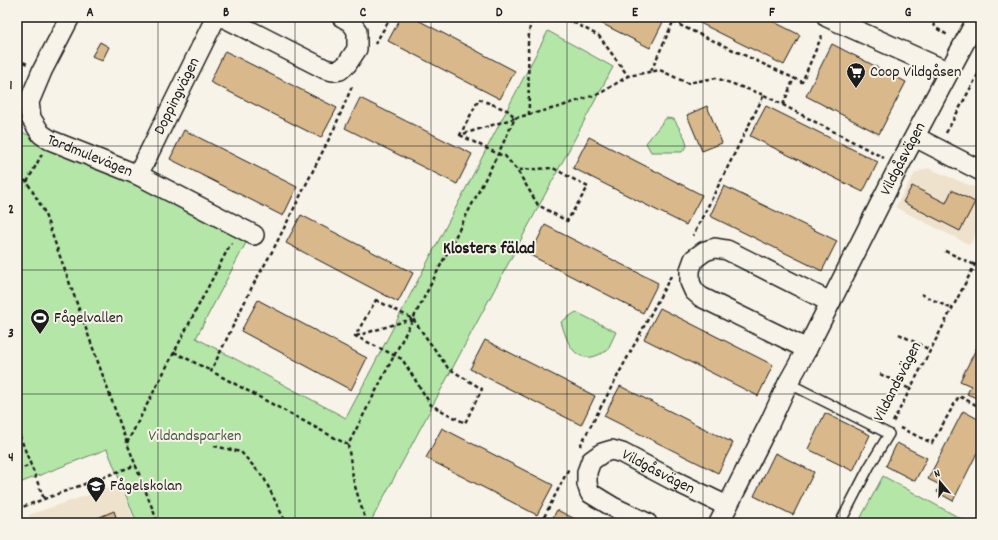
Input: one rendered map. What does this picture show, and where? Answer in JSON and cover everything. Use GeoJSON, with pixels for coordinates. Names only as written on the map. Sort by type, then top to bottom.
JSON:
{"type":"FeatureCollection","features":[{"type":"Feature","properties":{"kind":"street","name":"Tordmulevägen"},"geometry":{"type":"LineString","coordinates":[[70,17],[42,71],[29,102],[30,118],[41,134],[50,140],[138,175],[247,231]]}},
{"type":"Feature","properties":{"kind":"street","name":"Doppingvägen"},"geometry":{"type":"LineString","coordinates":[[138,175],[216,17]]}},
{"type":"Feature","properties":{"kind":"street"},"geometry":{"type":"LineString","coordinates":[[223,17],[333,71],[340,70],[347,64],[357,49],[357,31],[349,21],[342,17]]}},
{"type":"Feature","properties":{"kind":"street"},"geometry":{"type":"LineString","coordinates":[[828,18],[949,72]]}},
{"type":"Feature","properties":{"kind":"street","name":"Vildgåsvägen"},"geometry":{"type":"LineString","coordinates":[[719,523],[788,383],[807,349],[899,166],[978,18]]}},
{"type":"Feature","properties":{"kind":"street"},"geometry":{"type":"LineString","coordinates":[[915,137],[981,171]]}},
{"type":"Feature","properties":{"kind":"street"},"geometry":{"type":"LineString","coordinates":[[807,349],[701,297],[694,291],[690,282],[690,270],[694,259],[705,251],[715,248],[727,250],[830,302]]}},
{"type":"Feature","properties":{"kind":"street","name":"Vildgåsvägen"},"geometry":{"type":"LineString","coordinates":[[647,523],[613,507],[590,493],[587,484],[587,472],[591,461],[602,453],[612,450],[622,453],[727,506]]}},
{"type":"Feature","properties":{"kind":"lane"},"geometry":{"type":"LineString","coordinates":[[788,383],[889,434]]}},
{"type":"Feature","properties":{"kind":"lane","name":"Vildandsvägen"},"geometry":{"type":"LineString","coordinates":[[840,523],[869,467],[889,434]]}},
{"type":"Feature","properties":{"kind":"path"},"geometry":{"type":"LineString","coordinates":[[373,49],[391,17]]}},
{"type":"Feature","properties":{"kind":"path"},"geometry":{"type":"LineString","coordinates":[[529,115],[528,43],[531,17]]}},
{"type":"Feature","properties":{"kind":"path"},"geometry":{"type":"LineString","coordinates":[[553,17],[573,22],[599,36],[628,76]]}},
{"type":"Feature","properties":{"kind":"path"},"geometry":{"type":"LineString","coordinates":[[669,17],[673,22],[802,82],[828,18]]}},
{"type":"Feature","properties":{"kind":"path"},"geometry":{"type":"LineString","coordinates":[[651,71],[673,22]]}},
{"type":"Feature","properties":{"kind":"path"},"geometry":{"type":"LineString","coordinates":[[946,137],[946,134],[981,69]]}},
{"type":"Feature","properties":{"kind":"path"},"geometry":{"type":"LineString","coordinates":[[460,135],[515,118],[559,107],[601,92],[628,76],[660,70],[688,83],[716,78],[764,95],[899,166]]}},
{"type":"Feature","properties":{"kind":"path"},"geometry":{"type":"LineString","coordinates":[[783,105],[794,78]]}},
{"type":"Feature","properties":{"kind":"path"},"geometry":{"type":"LineString","coordinates":[[211,371],[253,285],[273,250],[334,129],[354,80]]}},
{"type":"Feature","properties":{"kind":"path"},"geometry":{"type":"LineString","coordinates":[[693,237],[764,95]]}},
{"type":"Feature","properties":{"kind":"path"},"geometry":{"type":"LineString","coordinates":[[460,135],[479,99],[509,111],[515,118]]}},
{"type":"Feature","properties":{"kind":"path"},"geometry":{"type":"LineString","coordinates":[[363,523],[365,519],[354,483],[348,445],[498,154],[515,118]]}},
{"type":"Feature","properties":{"kind":"path"},"geometry":{"type":"LineString","coordinates":[[460,135],[505,156],[517,170],[538,205],[568,221],[588,187],[553,168],[517,170]]}},
{"type":"Feature","properties":{"kind":"path"},"geometry":{"type":"LineString","coordinates":[[27,182],[50,140]]}},
{"type":"Feature","properties":{"kind":"path"},"geometry":{"type":"LineString","coordinates":[[17,177],[27,182],[43,209],[127,443],[158,523]]}},
{"type":"Feature","properties":{"kind":"path"},"geometry":{"type":"LineString","coordinates":[[127,443],[174,352],[247,231]]}},
{"type":"Feature","properties":{"kind":"path"},"geometry":{"type":"LineString","coordinates":[[945,251],[975,265]]}},
{"type":"Feature","properties":{"kind":"path","name":"Vildandsvägen"},"geometry":{"type":"LineString","coordinates":[[889,434],[910,388],[981,253]]}},
{"type":"Feature","properties":{"kind":"path"},"geometry":{"type":"LineString","coordinates":[[579,448],[672,274]]}},
{"type":"Feature","properties":{"kind":"path"},"geometry":{"type":"LineString","coordinates":[[921,294],[952,309]]}},
{"type":"Feature","properties":{"kind":"path"},"geometry":{"type":"LineString","coordinates":[[376,300],[412,319],[448,368],[482,389],[465,423],[431,405],[402,359],[355,336],[376,300]]}},
{"type":"Feature","properties":{"kind":"path"},"geometry":{"type":"LineString","coordinates":[[355,336],[412,319]]}},
{"type":"Feature","properties":{"kind":"path"},"geometry":{"type":"LineString","coordinates":[[899,334],[930,350]]}},
{"type":"Feature","properties":{"kind":"path"},"geometry":{"type":"LineString","coordinates":[[174,352],[348,445]]}},
{"type":"Feature","properties":{"kind":"path"},"geometry":{"type":"LineString","coordinates":[[880,374],[910,388]]}},
{"type":"Feature","properties":{"kind":"path"},"geometry":{"type":"LineString","coordinates":[[893,424],[932,443],[959,396],[978,406],[981,405]]}},
{"type":"Feature","properties":{"kind":"path"},"geometry":{"type":"LineString","coordinates":[[17,429],[44,499]]}},
{"type":"Feature","properties":{"kind":"path"},"geometry":{"type":"LineString","coordinates":[[214,446],[241,452],[264,478],[286,523]]}},
{"type":"Feature","properties":{"kind":"path"},"geometry":{"type":"LineString","coordinates":[[17,470],[31,465]]}},
{"type":"Feature","properties":{"kind":"path"},"geometry":{"type":"LineString","coordinates":[[17,509],[136,465]]}},
{"type":"Feature","properties":{"kind":"path"},"geometry":{"type":"LineString","coordinates":[[541,523],[569,468]]}},
{"type":"Feature","properties":{"kind":"path"},"geometry":{"type":"LineString","coordinates":[[979,523],[981,519]]}},
{"type":"Feature","properties":{"kind":"shaded area"},"geometry":{"type":"Polygon","coordinates":[[[928,168],[981,190],[981,222],[970,245],[895,207],[915,173],[928,168]]]}},
{"type":"Feature","properties":{"kind":"shaded area","name":"Fågelskolan"},"geometry":{"type":"Polygon","coordinates":[[[120,484],[135,523],[32,523],[29,515],[120,484]]]}},
{"type":"Feature","properties":{"kind":"green space","name":"Vildandsparken"},"geometry":{"type":"Polygon","coordinates":[[[548,31],[613,67],[370,523],[137,523],[107,449],[17,484],[17,130],[185,204],[249,237],[196,338],[346,418],[548,31]]]}},
{"type":"Feature","properties":{"kind":"green space"},"geometry":{"type":"Polygon","coordinates":[[[666,118],[674,119],[685,138],[687,146],[682,152],[651,152],[646,143],[666,118]]]}},
{"type":"Feature","properties":{"kind":"green space"},"geometry":{"type":"Polygon","coordinates":[[[576,312],[616,332],[607,351],[592,357],[585,357],[579,355],[570,346],[561,322],[576,312]]]}},
{"type":"Feature","properties":{"kind":"green space"},"geometry":{"type":"Polygon","coordinates":[[[883,476],[967,522],[858,523],[883,476]]]}},
{"type":"Feature","properties":{"kind":"building"},"geometry":{"type":"Polygon","coordinates":[[[401,17],[412,17],[515,71],[500,99],[388,41],[401,17]]]}},
{"type":"Feature","properties":{"kind":"building"},"geometry":{"type":"Polygon","coordinates":[[[589,17],[660,17],[664,20],[650,48],[589,17]]]}},
{"type":"Feature","properties":{"kind":"building"},"geometry":{"type":"Polygon","coordinates":[[[688,17],[764,17],[800,35],[784,65],[688,17]]]}},
{"type":"Feature","properties":{"kind":"building"},"geometry":{"type":"Polygon","coordinates":[[[100,42],[109,47],[102,61],[92,56],[100,42]]]}},
{"type":"Feature","properties":{"kind":"building","name":"Coop Vildgåsen"},"geometry":{"type":"Polygon","coordinates":[[[832,44],[906,82],[879,134],[806,96],[832,44]]]}},
{"type":"Feature","properties":{"kind":"building"},"geometry":{"type":"Polygon","coordinates":[[[225,51],[337,108],[321,138],[210,82],[225,51]]]}},
{"type":"Feature","properties":{"kind":"building"},"geometry":{"type":"Polygon","coordinates":[[[360,98],[472,154],[457,184],[345,128],[360,98]]]}},
{"type":"Feature","properties":{"kind":"building"},"geometry":{"type":"Polygon","coordinates":[[[707,106],[722,143],[702,151],[687,115],[707,106]]]}},
{"type":"Feature","properties":{"kind":"building"},"geometry":{"type":"Polygon","coordinates":[[[766,106],[878,162],[863,192],[750,136],[766,106]]]}},
{"type":"Feature","properties":{"kind":"building"},"geometry":{"type":"Polygon","coordinates":[[[184,130],[297,187],[283,216],[170,159],[184,130]]]}},
{"type":"Feature","properties":{"kind":"building"},"geometry":{"type":"Polygon","coordinates":[[[589,137],[702,195],[686,225],[573,168],[589,137]]]}},
{"type":"Feature","properties":{"kind":"building"},"geometry":{"type":"Polygon","coordinates":[[[724,186],[837,241],[822,271],[710,216],[724,186]]]}},
{"type":"Feature","properties":{"kind":"building"},"geometry":{"type":"Polygon","coordinates":[[[912,186],[946,203],[952,190],[975,202],[960,231],[903,202],[912,186]]]}},
{"type":"Feature","properties":{"kind":"building"},"geometry":{"type":"Polygon","coordinates":[[[301,215],[413,273],[398,302],[286,243],[301,215]]]}},
{"type":"Feature","properties":{"kind":"building"},"geometry":{"type":"Polygon","coordinates":[[[545,225],[658,283],[643,313],[530,255],[545,225]]]}},
{"type":"Feature","properties":{"kind":"building"},"geometry":{"type":"Polygon","coordinates":[[[258,300],[367,358],[351,390],[241,331],[258,300]]]}},
{"type":"Feature","properties":{"kind":"building"},"geometry":{"type":"Polygon","coordinates":[[[660,308],[773,365],[758,396],[644,339],[660,308]]]}},
{"type":"Feature","properties":{"kind":"building"},"geometry":{"type":"Polygon","coordinates":[[[981,339],[981,400],[967,394],[971,386],[960,381],[981,339]]]}},
{"type":"Feature","properties":{"kind":"building"},"geometry":{"type":"Polygon","coordinates":[[[485,340],[595,396],[581,425],[470,369],[485,340]]]}},
{"type":"Feature","properties":{"kind":"building"},"geometry":{"type":"Polygon","coordinates":[[[620,386],[733,443],[718,473],[604,416],[620,386]]]}},
{"type":"Feature","properties":{"kind":"building"},"geometry":{"type":"Polygon","coordinates":[[[963,411],[978,419],[981,413],[981,445],[953,501],[937,492],[940,485],[928,479],[963,411]]]}},
{"type":"Feature","properties":{"kind":"building"},"geometry":{"type":"Polygon","coordinates":[[[825,413],[870,435],[853,471],[808,449],[825,413]]]}},
{"type":"Feature","properties":{"kind":"building"},"geometry":{"type":"Polygon","coordinates":[[[442,428],[553,485],[537,515],[426,458],[442,428]]]}},
{"type":"Feature","properties":{"kind":"building"},"geometry":{"type":"Polygon","coordinates":[[[897,443],[927,458],[915,481],[886,466],[897,443]]]}},
{"type":"Feature","properties":{"kind":"building"},"geometry":{"type":"Polygon","coordinates":[[[775,453],[814,472],[793,515],[754,496],[775,453]]]}},
{"type":"Feature","properties":{"kind":"building"},"geometry":{"type":"Polygon","coordinates":[[[557,510],[583,523],[550,523],[557,510]]]}},
{"type":"Feature","properties":{"kind":"building"},"geometry":{"type":"Polygon","coordinates":[[[114,511],[118,523],[88,523],[88,522],[114,511]]]}},
{"type":"Feature","properties":{"kind":"place","name":"Coop Vildgåsen"},"geometry":{"type":"Point","coordinates":[856,89]}},
{"type":"Feature","properties":{"kind":"place","name":"Fågelvallen"},"geometry":{"type":"Point","coordinates":[40,335]}},
{"type":"Feature","properties":{"kind":"place","name":"Fågelskolan"},"geometry":{"type":"Point","coordinates":[96,503]}},
{"type":"Feature","properties":{"kind":"district","name":"Klosters fälad"},"geometry":{"type":"Point","coordinates":[489,250]}}]}
